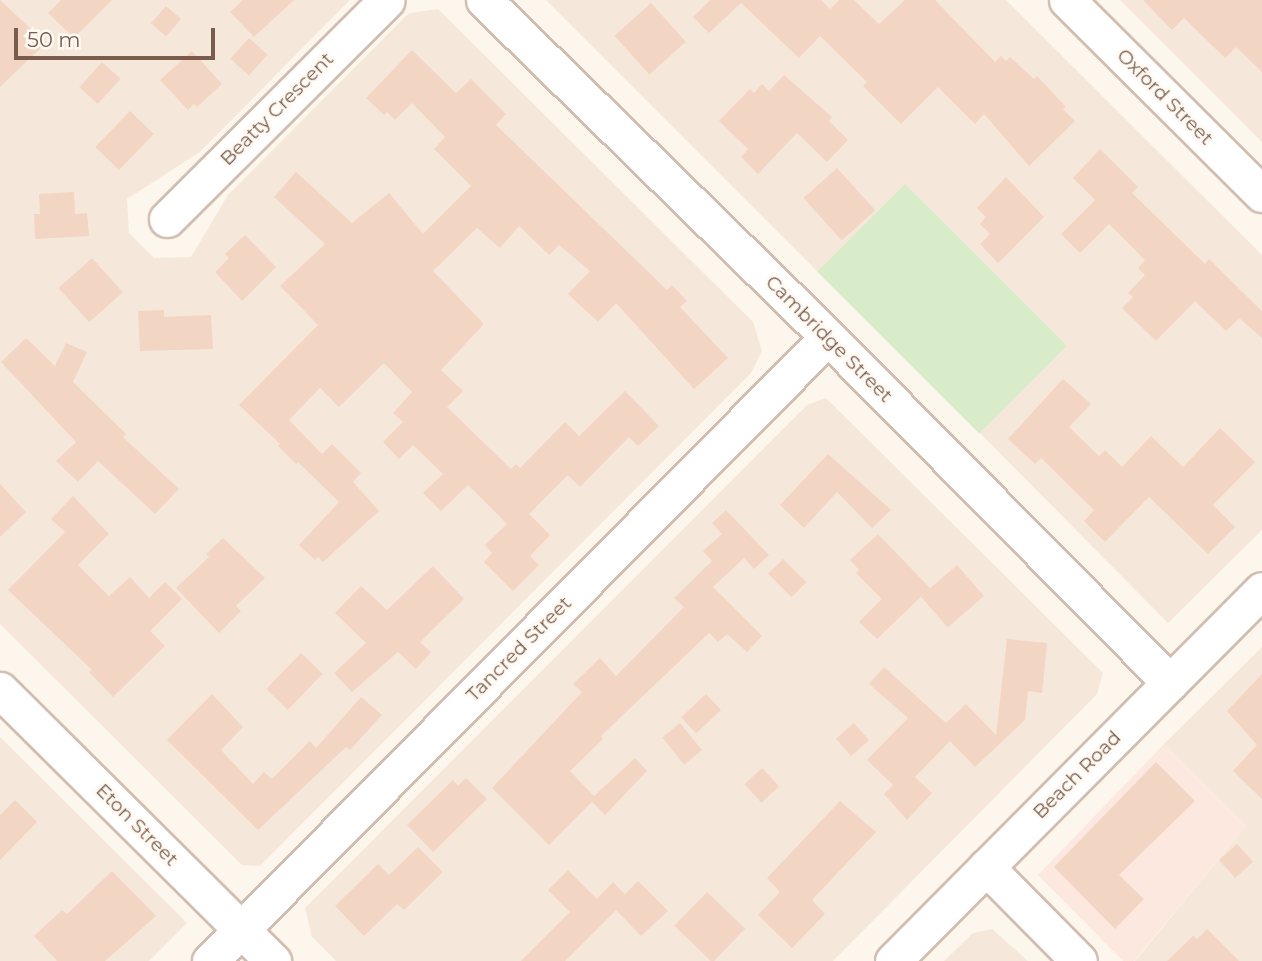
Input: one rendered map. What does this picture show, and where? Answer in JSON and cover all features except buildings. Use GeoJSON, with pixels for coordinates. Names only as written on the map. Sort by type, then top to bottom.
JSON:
{"type":"FeatureCollection","features":[{"type":"Feature","properties":{"kind":"street","name":"Beatty Crescent"},"geometry":{"type":"LineString","coordinates":[[167,219],[387,0]]}},
{"type":"Feature","properties":{"kind":"street","name":"Cambridge Street"},"geometry":{"type":"LineString","coordinates":[[484,0],[828,337],[1170,682]]}},
{"type":"Feature","properties":{"kind":"street","name":"Oxford Street"},"geometry":{"type":"LineString","coordinates":[[1067,0],[1262,194]]}},
{"type":"Feature","properties":{"kind":"street","name":"Tancred Street"},"geometry":{"type":"LineString","coordinates":[[209,961],[828,337]]}},
{"type":"Feature","properties":{"kind":"street","name":"Beach Road"},"geometry":{"type":"LineString","coordinates":[[893,961],[1262,590]]}},
{"type":"Feature","properties":{"kind":"street","name":"Eton Street"},"geometry":{"type":"LineString","coordinates":[[0,690],[273,961]]}},
{"type":"Feature","properties":{"kind":"street"},"geometry":{"type":"LineString","coordinates":[[986,867],[1079,961]]}},
{"type":"Feature","properties":{"kind":"shaded area"},"geometry":{"type":"Polygon","coordinates":[[[0,0],[350,0],[200,152],[127,199],[129,233],[154,258],[191,257],[228,195],[409,13],[438,9],[753,322],[762,351],[751,373],[260,866],[242,865],[0,624],[0,0]]]}},
{"type":"Feature","properties":{"kind":"shaded area"},"geometry":{"type":"Polygon","coordinates":[[[546,0],[1006,0],[1262,255],[1262,530],[1168,623],[979,432],[1066,347],[905,184],[818,272],[546,0]]]}},
{"type":"Feature","properties":{"kind":"shaded area"},"geometry":{"type":"Polygon","coordinates":[[[1120,0],[1262,0],[1262,142],[1120,0]]]}},
{"type":"Feature","properties":{"kind":"shaded area"},"geometry":{"type":"Polygon","coordinates":[[[826,398],[1103,673],[1097,694],[833,961],[336,961],[312,937],[305,908],[807,405],[826,398]]]}},
{"type":"Feature","properties":{"kind":"shaded area"},"geometry":{"type":"Polygon","coordinates":[[[1262,647],[1262,961],[1135,961],[1246,826],[1164,744],[1262,647]]]}},
{"type":"Feature","properties":{"kind":"shaded area"},"geometry":{"type":"Polygon","coordinates":[[[0,737],[187,923],[149,961],[0,961],[0,737]]]}},
{"type":"Feature","properties":{"kind":"shaded area"},"geometry":{"type":"Polygon","coordinates":[[[1164,744],[1246,826],[1134,961],[1123,961],[1038,875],[1164,744]]]}},
{"type":"Feature","properties":{"kind":"shaded area"},"geometry":{"type":"Polygon","coordinates":[[[992,929],[1028,961],[944,961],[973,933],[992,929]]]}},
{"type":"Feature","properties":{"kind":"green space"},"geometry":{"type":"Polygon","coordinates":[[[905,184],[1067,346],[979,434],[817,272],[905,184]]]}}]}
